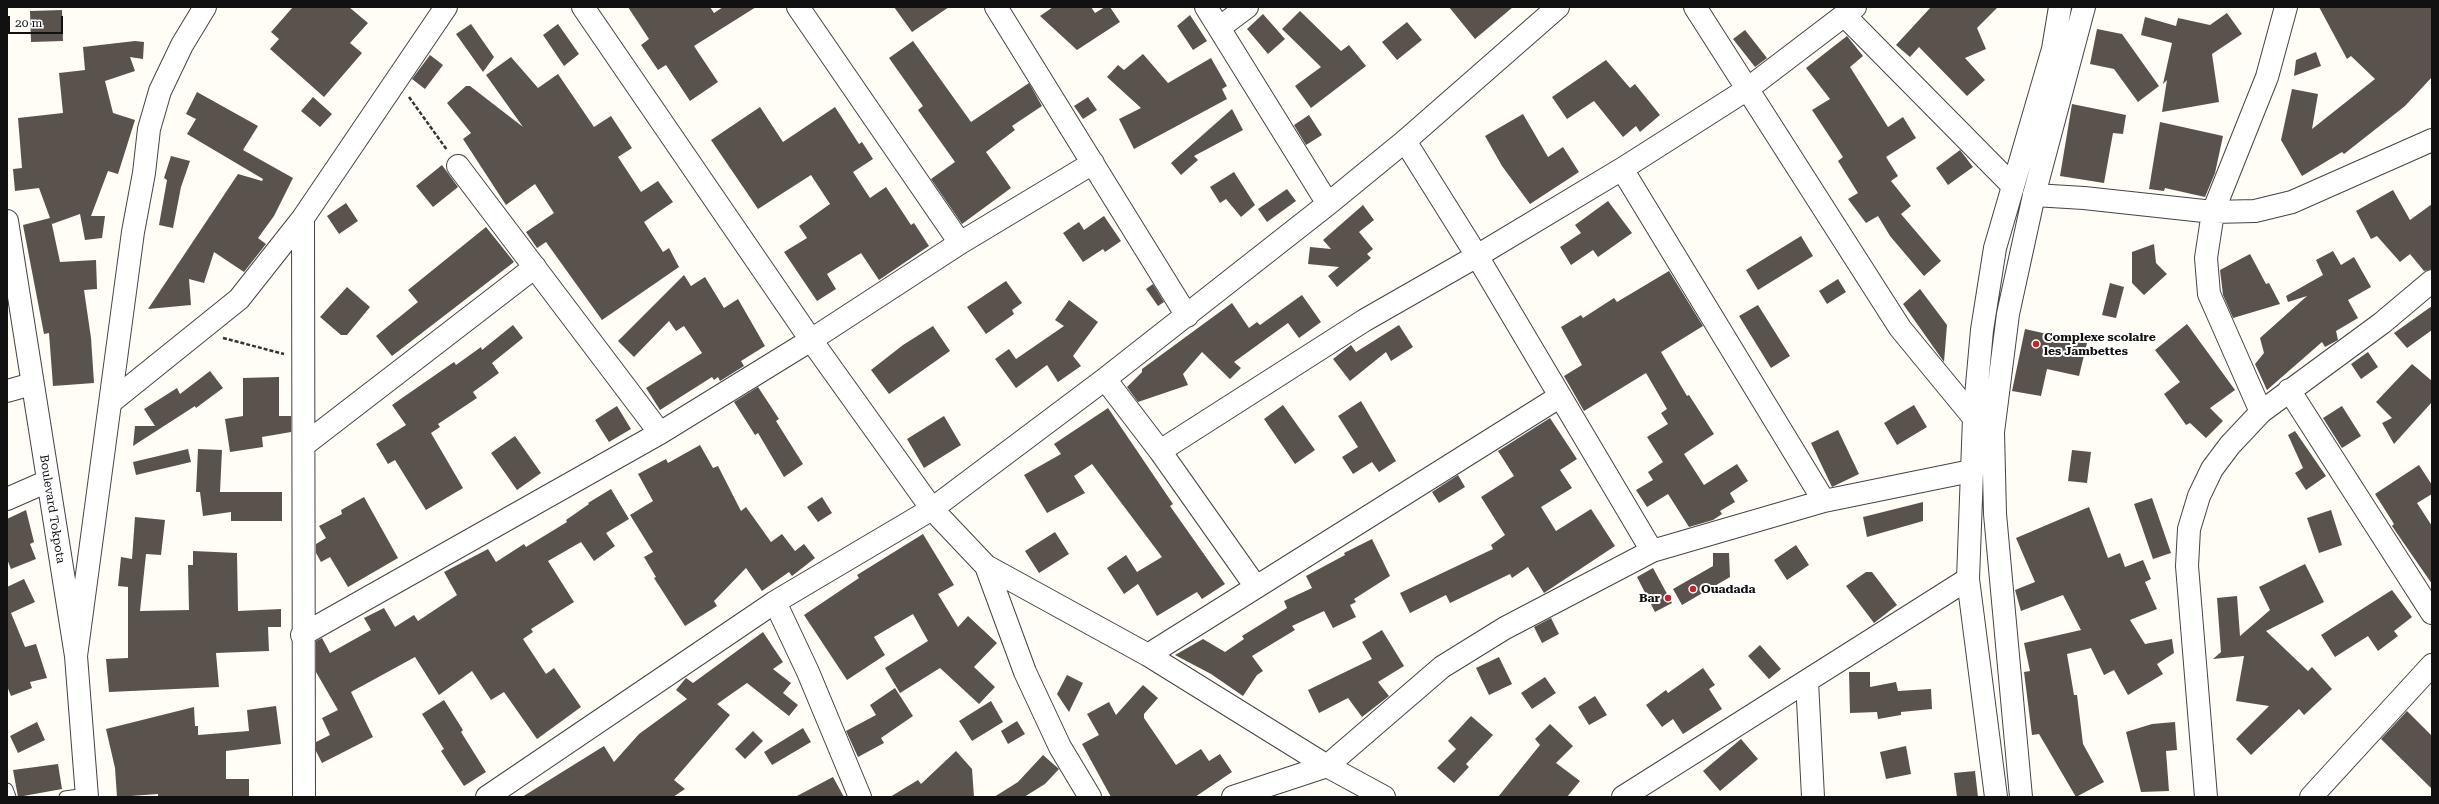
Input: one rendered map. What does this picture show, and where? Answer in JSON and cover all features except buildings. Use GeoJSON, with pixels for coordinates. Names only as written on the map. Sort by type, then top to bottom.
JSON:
{"type":"FeatureCollection","features":[{"type":"Feature","properties":{"kind":"street"},"geometry":{"type":"LineString","coordinates":[[76,656],[111,402],[132,232],[144,173],[149,129],[160,91],[182,45],[205,7]]}},
{"type":"Feature","properties":{"kind":"street"},"geometry":{"type":"LineString","coordinates":[[111,402],[239,299],[303,218],[446,7]]}},
{"type":"Feature","properties":{"kind":"street"},"geometry":{"type":"LineString","coordinates":[[583,7],[811,340],[932,509],[986,566],[1148,655],[1327,766],[1384,797]]}},
{"type":"Feature","properties":{"kind":"street"},"geometry":{"type":"LineString","coordinates":[[798,7],[960,243]]}},
{"type":"Feature","properties":{"kind":"street"},"geometry":{"type":"LineString","coordinates":[[996,7],[1187,316]]}},
{"type":"Feature","properties":{"kind":"street"},"geometry":{"type":"LineString","coordinates":[[1206,7],[1328,204]]}},
{"type":"Feature","properties":{"kind":"street"},"geometry":{"type":"LineString","coordinates":[[1219,28],[1247,7]]}},
{"type":"Feature","properties":{"kind":"street"},"geometry":{"type":"LineString","coordinates":[[487,797],[774,602],[932,509],[1187,316],[1328,204],[1405,141],[1558,7]]}},
{"type":"Feature","properties":{"kind":"street"},"geometry":{"type":"LineString","coordinates":[[1695,7],[1746,90],[1900,328],[1974,418]]}},
{"type":"Feature","properties":{"kind":"street"},"geometry":{"type":"LineString","coordinates":[[1996,797],[1968,579],[1974,418],[1982,330],[1995,248],[2012,185],[2053,49],[2060,7]]}},
{"type":"Feature","properties":{"kind":"street"},"geometry":{"type":"LineString","coordinates":[[2021,797],[1995,514],[1994,432],[2008,314],[2034,195],[2084,7]]}},
{"type":"Feature","properties":{"kind":"street"},"geometry":{"type":"LineString","coordinates":[[2261,412],[2209,294],[2206,258],[2213,212],[2267,77],[2286,7]]}},
{"type":"Feature","properties":{"kind":"street"},"geometry":{"type":"LineString","coordinates":[[1160,451],[1359,324],[1478,256],[1622,169],[1746,90],[1849,11],[2012,185]]}},
{"type":"Feature","properties":{"kind":"street"},"geometry":{"type":"LineString","coordinates":[[2034,195],[2084,198],[2213,212],[2255,211],[2292,202],[2432,140]]}},
{"type":"Feature","properties":{"kind":"street"},"geometry":{"type":"LineString","coordinates":[[1405,141],[1478,256],[1559,398],[1652,551]]}},
{"type":"Feature","properties":{"kind":"street"},"geometry":{"type":"LineString","coordinates":[[302,635],[660,433],[811,340],[960,243],[1093,163]]}},
{"type":"Feature","properties":{"kind":"street"},"geometry":{"type":"LineString","coordinates":[[458,166],[660,433]]}},
{"type":"Feature","properties":{"kind":"street"},"geometry":{"type":"LineString","coordinates":[[1622,169],[1824,501]]}},
{"type":"Feature","properties":{"kind":"street"},"geometry":{"type":"LineString","coordinates":[[303,218],[304,445],[302,635],[304,797]]}},
{"type":"Feature","properties":{"kind":"street","name":"Boulevard Tokpota"},"geometry":{"type":"LineString","coordinates":[[7,221],[9,252],[76,656],[87,796]]}},
{"type":"Feature","properties":{"kind":"street"},"geometry":{"type":"LineString","coordinates":[[304,445],[535,267]]}},
{"type":"Feature","properties":{"kind":"street"},"geometry":{"type":"LineString","coordinates":[[2206,797],[2187,566],[2189,529],[2199,496],[2212,469],[2230,445],[2261,412],[2382,323],[2432,281]]}},
{"type":"Feature","properties":{"kind":"street"},"geometry":{"type":"LineString","coordinates":[[1105,379],[1160,451],[1256,587]]}},
{"type":"Feature","properties":{"kind":"street"},"geometry":{"type":"LineString","coordinates":[[7,391],[32,384]]}},
{"type":"Feature","properties":{"kind":"street"},"geometry":{"type":"LineString","coordinates":[[2289,390],[2432,613]]}},
{"type":"Feature","properties":{"kind":"street"},"geometry":{"type":"LineString","coordinates":[[1148,655],[1559,398]]}},
{"type":"Feature","properties":{"kind":"street"},"geometry":{"type":"LineString","coordinates":[[1233,797],[1327,766],[1442,667],[1505,628],[1652,551],[1824,501],[1971,471]]}},
{"type":"Feature","properties":{"kind":"street"},"geometry":{"type":"LineString","coordinates":[[7,499],[48,481]]}},
{"type":"Feature","properties":{"kind":"street"},"geometry":{"type":"LineString","coordinates":[[986,566],[1025,672],[1060,746],[1090,797]]}},
{"type":"Feature","properties":{"kind":"street"},"geometry":{"type":"LineString","coordinates":[[1623,797],[1968,579]]}},
{"type":"Feature","properties":{"kind":"street"},"geometry":{"type":"LineString","coordinates":[[774,602],[808,672],[860,797]]}},
{"type":"Feature","properties":{"kind":"street"},"geometry":{"type":"LineString","coordinates":[[2311,797],[2432,665]]}},
{"type":"Feature","properties":{"kind":"street"},"geometry":{"type":"LineString","coordinates":[[1808,681],[1813,797]]}},
{"type":"Feature","properties":{"kind":"lane"},"geometry":{"type":"LineString","coordinates":[[7,789],[10,797]]}},
{"type":"Feature","properties":{"kind":"lane"},"geometry":{"type":"LineString","coordinates":[[65,797],[87,796]]}},
{"type":"Feature","properties":{"kind":"path"},"geometry":{"type":"LineString","coordinates":[[397,80],[458,166]]}},
{"type":"Feature","properties":{"kind":"path"},"geometry":{"type":"LineString","coordinates":[[199,331],[304,359]]}},
{"type":"Feature","properties":{"kind":"place","name":"Complexe scolaire les Jambettes"},"geometry":{"type":"Point","coordinates":[2036,344]}},
{"type":"Feature","properties":{"kind":"place","name":"Ouadada"},"geometry":{"type":"Point","coordinates":[1693,589]}},
{"type":"Feature","properties":{"kind":"place","name":"Bar"},"geometry":{"type":"Point","coordinates":[1668,598]}}]}
